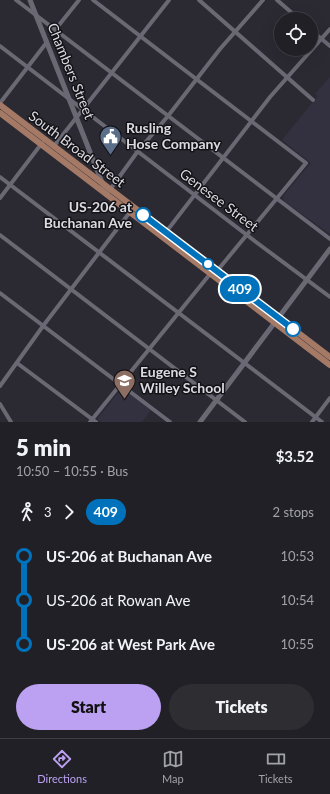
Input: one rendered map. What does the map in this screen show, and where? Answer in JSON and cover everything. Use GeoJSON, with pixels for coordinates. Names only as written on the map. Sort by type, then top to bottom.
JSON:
{"type":"FeatureCollection","features":[{"type":"Feature","properties":{"kind":"main road","name":"South Broad Street"},"geometry":{"type":"LineString","coordinates":[[0,104],[42,142],[54,146],[103,184],[108,192]]}},
{"type":"Feature","properties":{"kind":"main road","name":"South Broad Street"},"geometry":{"type":"LineString","coordinates":[[0,113],[42,142],[117,199],[166,232],[330,357]]}},
{"type":"Feature","properties":{"kind":"main road","name":"South Broad Street"},"geometry":{"type":"LineString","coordinates":[[117,199],[130,212],[330,365]]}},
{"type":"Feature","properties":{"kind":"street"},"geometry":{"type":"LineString","coordinates":[[16,0],[330,239]]}},
{"type":"Feature","properties":{"kind":"street","name":"Chambers Street"},"geometry":{"type":"LineString","coordinates":[[30,0],[103,184]]}},
{"type":"Feature","properties":{"kind":"street"},"geometry":{"type":"LineString","coordinates":[[55,30],[79,0]]}},
{"type":"Feature","properties":{"kind":"street"},"geometry":{"type":"LineString","coordinates":[[93,0],[306,163],[217,271]]}},
{"type":"Feature","properties":{"kind":"street"},"geometry":{"type":"LineString","coordinates":[[54,146],[169,0]]}},
{"type":"Feature","properties":{"kind":"street"},"geometry":{"type":"LineString","coordinates":[[199,0],[313,100]]}},
{"type":"Feature","properties":{"kind":"street"},"geometry":{"type":"LineString","coordinates":[[108,192],[196,79],[263,0]]}},
{"type":"Feature","properties":{"kind":"street"},"geometry":{"type":"LineString","coordinates":[[277,0],[291,12]]}},
{"type":"Feature","properties":{"kind":"street"},"geometry":{"type":"LineString","coordinates":[[166,232],[251,122],[330,29]]}},
{"type":"Feature","properties":{"kind":"street"},"geometry":{"type":"LineString","coordinates":[[318,36],[330,46]]}},
{"type":"Feature","properties":{"kind":"street"},"geometry":{"type":"LineString","coordinates":[[0,104],[47,42]]}},
{"type":"Feature","properties":{"kind":"street","name":"Genesee Street"},"geometry":{"type":"LineString","coordinates":[[0,46],[330,297]]}},
{"type":"Feature","properties":{"kind":"street"},"geometry":{"type":"LineString","coordinates":[[0,198],[42,142]]}},
{"type":"Feature","properties":{"kind":"street"},"geometry":{"type":"LineString","coordinates":[[0,177],[322,422]]}},
{"type":"Feature","properties":{"kind":"street"},"geometry":{"type":"LineString","coordinates":[[0,386],[43,326],[72,290],[130,212]]}},
{"type":"Feature","properties":{"kind":"street"},"geometry":{"type":"LineString","coordinates":[[0,235],[245,422]]}},
{"type":"Feature","properties":{"kind":"street"},"geometry":{"type":"LineString","coordinates":[[200,422],[330,249]]}},
{"type":"Feature","properties":{"kind":"street"},"geometry":{"type":"LineString","coordinates":[[17,363],[93,421],[210,274]]}},
{"type":"Feature","properties":{"kind":"street"},"geometry":{"type":"LineString","coordinates":[[0,293],[170,422]]}},
{"type":"Feature","properties":{"kind":"street"},"geometry":{"type":"LineString","coordinates":[[312,422],[330,398]]}},
{"type":"Feature","properties":{"kind":"street"},"geometry":{"type":"LineString","coordinates":[[0,404],[12,422]]}},
{"type":"Feature","properties":{"kind":"shaded area"},"geometry":{"type":"Polygon","coordinates":[[[330,77],[330,234],[284,201],[283,196],[311,163],[282,140],[318,96],[315,94],[330,77]]]}},
{"type":"Feature","properties":{"kind":"shaded area","name":"Eugene S Willey School"},"geometry":{"type":"Polygon","coordinates":[[[122,388],[151,410],[142,422],[100,422],[98,418],[122,388]]]}},
{"type":"Feature","properties":{"kind":"bus line","name":"409"},"geometry":{"type":"LineString","coordinates":[[143,215],[293,329]]}},
{"type":"Feature","properties":{"kind":"place","name":"Rusling Hose Company"},"geometry":{"type":"Point","coordinates":[111,156]}},
{"type":"Feature","properties":{"kind":"place","name":"US-206 at Buchanan Ave"},"geometry":{"type":"Point","coordinates":[143,215]}},
{"type":"Feature","properties":{"kind":"place","name":"Eugene S Willey School"},"geometry":{"type":"Point","coordinates":[125,400]}}]}
